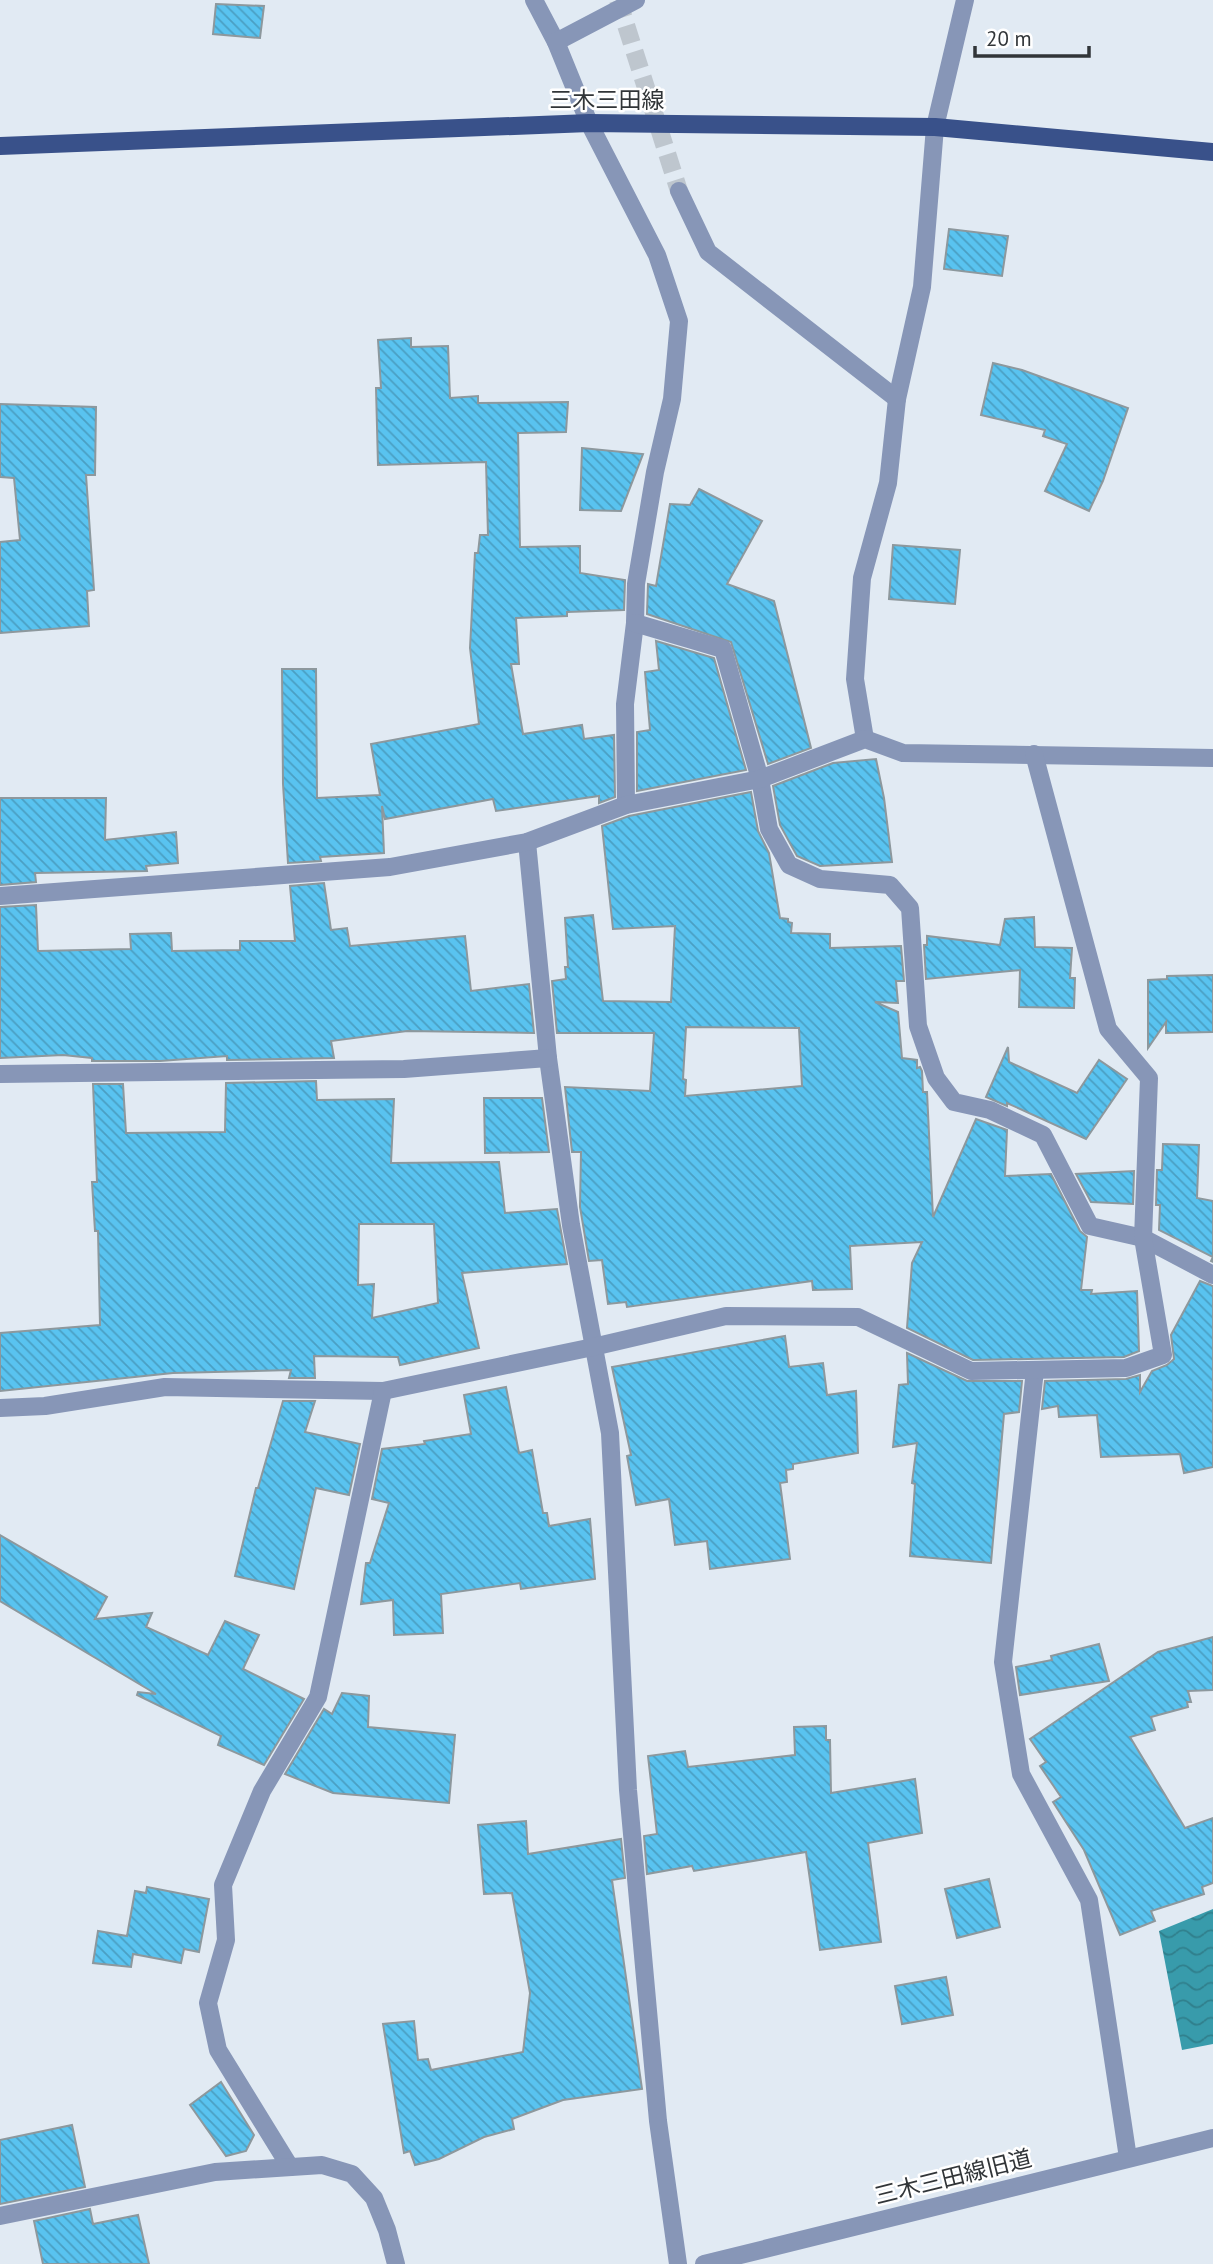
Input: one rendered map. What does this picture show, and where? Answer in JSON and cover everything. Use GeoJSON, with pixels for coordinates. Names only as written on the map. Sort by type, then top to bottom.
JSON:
{"type":"FeatureCollection","features":[{"type":"Feature","properties":{"kind":"main road","name":"三木三田線"},"geometry":{"type":"LineString","coordinates":[[0,146],[589,123],[935,127],[1213,152]]}},
{"type":"Feature","properties":{"kind":"street"},"geometry":{"type":"LineString","coordinates":[[534,0],[556,42],[589,123],[657,255],[679,321],[672,399],[655,472],[636,584],[635,623],[625,704],[626,805]]}},
{"type":"Feature","properties":{"kind":"street"},"geometry":{"type":"LineString","coordinates":[[556,42],[636,0]]}},
{"type":"Feature","properties":{"kind":"street"},"geometry":{"type":"LineString","coordinates":[[865,739],[855,680],[862,578],[888,484],[897,399],[922,287],[935,127],[965,0]]}},
{"type":"Feature","properties":{"kind":"street"},"geometry":{"type":"LineString","coordinates":[[679,191],[708,252],[897,399]]}},
{"type":"Feature","properties":{"kind":"street"},"geometry":{"type":"LineString","coordinates":[[635,623],[723,649],[760,779],[769,829],[789,865],[820,879],[890,885],[910,908],[918,1026],[936,1078],[954,1102],[990,1110],[1043,1135],[1090,1226],[1143,1238],[1213,1276]]}},
{"type":"Feature","properties":{"kind":"street"},"geometry":{"type":"LineString","coordinates":[[0,895],[390,867],[527,842],[626,805],[760,779],[865,739],[903,752],[1213,758]]}},
{"type":"Feature","properties":{"kind":"street"},"geometry":{"type":"LineString","coordinates":[[0,1408],[45,1406],[166,1387],[383,1391],[726,1316],[858,1317],[971,1371],[1126,1368],[1163,1355],[1143,1238],[1149,1078],[1108,1029],[1034,754]]}},
{"type":"Feature","properties":{"kind":"street"},"geometry":{"type":"LineString","coordinates":[[527,842],[548,1058],[571,1225],[610,1433],[628,1790],[658,2121],[678,2264]]}},
{"type":"Feature","properties":{"kind":"street"},"geometry":{"type":"LineString","coordinates":[[0,1074],[404,1069],[548,1058]]}},
{"type":"Feature","properties":{"kind":"street"},"geometry":{"type":"LineString","coordinates":[[1035,1370],[1003,1662],[1021,1774],[1089,1900],[1128,2158]]}},
{"type":"Feature","properties":{"kind":"street"},"geometry":{"type":"LineString","coordinates":[[290,2167],[218,2050],[208,2003],[226,1940],[223,1885],[262,1791],[318,1697],[383,1391]]}},
{"type":"Feature","properties":{"kind":"street","name":"三木三田線旧道"},"geometry":{"type":"LineString","coordinates":[[704,2264],[1213,2137]]}},
{"type":"Feature","properties":{"kind":"street"},"geometry":{"type":"LineString","coordinates":[[0,2216],[215,2172],[322,2165],[352,2174],[374,2198],[387,2230],[396,2264]]}},
{"type":"Feature","properties":{"kind":"water"},"geometry":{"type":"Polygon","coordinates":[[[1213,1909],[1213,2044],[1182,2050],[1159,1931],[1213,1909]]]}},
{"type":"Feature","properties":{"kind":"building"},"geometry":{"type":"Polygon","coordinates":[[[216,4],[264,6],[260,38],[213,34],[216,4]]]}},
{"type":"Feature","properties":{"kind":"building"},"geometry":{"type":"Polygon","coordinates":[[[949,229],[1008,236],[1002,276],[944,269],[949,229]]]}},
{"type":"Feature","properties":{"kind":"building"},"geometry":{"type":"Polygon","coordinates":[[[411,338],[411,347],[448,346],[450,398],[478,396],[478,403],[568,402],[566,432],[518,433],[520,547],[580,546],[580,573],[625,580],[624,610],[567,612],[567,616],[516,618],[519,664],[511,664],[523,734],[582,725],[584,739],[614,735],[615,797],[599,803],[599,796],[496,811],[493,799],[385,819],[382,806],[384,853],[320,857],[321,861],[288,863],[283,784],[282,669],[316,669],[317,798],[380,795],[371,744],[479,724],[470,648],[475,553],[478,553],[480,535],[488,535],[486,462],[378,465],[376,388],[381,388],[378,340],[411,338]]]}},
{"type":"Feature","properties":{"kind":"building"},"geometry":{"type":"Polygon","coordinates":[[[993,363],[1022,370],[1128,408],[1103,481],[1089,511],[1045,491],[1067,444],[1043,436],[1045,430],[981,415],[993,363]]]}},
{"type":"Feature","properties":{"kind":"building"},"geometry":{"type":"Polygon","coordinates":[[[0,404],[96,407],[95,475],[86,475],[94,590],[87,591],[89,626],[0,633],[0,542],[20,540],[14,478],[0,477],[0,404]]]}},
{"type":"Feature","properties":{"kind":"building"},"geometry":{"type":"Polygon","coordinates":[[[582,448],[643,454],[621,511],[580,510],[582,448]]]}},
{"type":"Feature","properties":{"kind":"building"},"geometry":{"type":"Polygon","coordinates":[[[699,489],[762,521],[727,584],[774,601],[811,748],[768,764],[731,642],[647,614],[648,584],[656,586],[670,504],[690,505],[699,489]]]}},
{"type":"Feature","properties":{"kind":"building"},"geometry":{"type":"Polygon","coordinates":[[[893,545],[960,550],[955,604],[889,599],[893,545]]]}},
{"type":"Feature","properties":{"kind":"building"},"geometry":{"type":"Polygon","coordinates":[[[656,641],[714,658],[746,770],[637,791],[637,732],[650,730],[645,672],[659,670],[656,641]]]}},
{"type":"Feature","properties":{"kind":"building"},"geometry":{"type":"Polygon","coordinates":[[[876,759],[892,862],[820,866],[797,856],[780,825],[773,786],[833,763],[876,759]]]}},
{"type":"Feature","properties":{"kind":"building"},"geometry":{"type":"Polygon","coordinates":[[[751,792],[758,831],[769,853],[780,918],[788,919],[788,922],[792,923],[791,933],[830,934],[830,948],[901,946],[904,981],[896,981],[898,1003],[875,1002],[898,1012],[902,1058],[917,1060],[917,1068],[920,1067],[922,1071],[923,1092],[927,1092],[933,1217],[976,1119],[1007,1130],[1005,1176],[1051,1174],[1080,1231],[1087,1237],[1081,1290],[1092,1290],[1091,1294],[1137,1291],[1139,1351],[1124,1357],[973,1360],[907,1328],[912,1263],[922,1242],[850,1246],[852,1289],[813,1290],[812,1281],[627,1307],[626,1302],[608,1304],[602,1260],[589,1261],[580,1207],[581,1152],[572,1152],[565,1087],[650,1091],[654,1033],[557,1033],[552,981],[566,979],[565,967],[568,967],[565,918],[593,915],[603,1001],[671,1002],[675,926],[613,929],[602,826],[629,816],[751,792]],[[686,1027],[683,1079],[686,1080],[685,1096],[802,1086],[799,1028],[686,1027]]]}},
{"type":"Feature","properties":{"kind":"building"},"geometry":{"type":"Polygon","coordinates":[[[0,798],[106,798],[105,840],[176,832],[178,863],[146,866],[147,871],[35,873],[36,882],[0,885],[0,798]]]}},
{"type":"Feature","properties":{"kind":"building"},"geometry":{"type":"Polygon","coordinates":[[[324,883],[331,930],[347,928],[350,946],[465,936],[471,991],[529,984],[534,1033],[407,1031],[331,1041],[334,1058],[227,1060],[227,1056],[160,1061],[92,1061],[92,1058],[63,1055],[0,1058],[0,907],[36,905],[38,951],[131,949],[130,934],[171,933],[172,951],[240,950],[240,941],[295,941],[290,886],[324,883]]]}},
{"type":"Feature","properties":{"kind":"building"},"geometry":{"type":"Polygon","coordinates":[[[1034,917],[1035,947],[1072,948],[1070,978],[1075,978],[1074,1008],[1019,1007],[1020,970],[926,979],[924,945],[927,945],[927,936],[1000,945],[1005,919],[1034,917]]]}},
{"type":"Feature","properties":{"kind":"building"},"geometry":{"type":"Polygon","coordinates":[[[1213,975],[1213,1032],[1166,1033],[1166,1022],[1148,1048],[1148,980],[1167,979],[1167,976],[1213,975]]]}},
{"type":"Feature","properties":{"kind":"building"},"geometry":{"type":"Polygon","coordinates":[[[1008,1047],[1009,1062],[1077,1093],[1099,1060],[1127,1079],[1086,1139],[1007,1103],[1007,1106],[986,1097],[1008,1047]]]}},
{"type":"Feature","properties":{"kind":"building"},"geometry":{"type":"Polygon","coordinates":[[[316,1081],[317,1100],[394,1099],[391,1163],[499,1162],[505,1213],[557,1209],[567,1264],[462,1273],[479,1348],[400,1365],[398,1357],[314,1356],[315,1378],[289,1378],[291,1370],[173,1373],[0,1391],[0,1333],[100,1325],[98,1231],[95,1231],[92,1182],[97,1182],[93,1084],[123,1084],[126,1133],[225,1132],[226,1083],[316,1081]],[[359,1224],[358,1285],[374,1284],[372,1318],[438,1303],[434,1224],[359,1224]]]}},
{"type":"Feature","properties":{"kind":"building"},"geometry":{"type":"Polygon","coordinates":[[[484,1098],[542,1098],[549,1152],[485,1153],[484,1098]]]}},
{"type":"Feature","properties":{"kind":"building"},"geometry":{"type":"Polygon","coordinates":[[[1163,1144],[1199,1145],[1197,1198],[1213,1201],[1213,1257],[1159,1230],[1160,1205],[1156,1205],[1157,1170],[1162,1170],[1163,1144]]]}},
{"type":"Feature","properties":{"kind":"building"},"geometry":{"type":"Polygon","coordinates":[[[1134,1171],[1133,1204],[1091,1202],[1076,1174],[1134,1171]]]}},
{"type":"Feature","properties":{"kind":"building"},"geometry":{"type":"Polygon","coordinates":[[[1200,1281],[1213,1286],[1213,1467],[1184,1473],[1180,1454],[1101,1457],[1097,1415],[1059,1417],[1058,1406],[1042,1409],[1045,1381],[1126,1379],[1140,1375],[1140,1392],[1152,1371],[1174,1359],[1171,1335],[1200,1281]]]}},
{"type":"Feature","properties":{"kind":"building"},"geometry":{"type":"Polygon","coordinates":[[[785,1336],[789,1367],[823,1363],[827,1395],[856,1391],[858,1453],[793,1464],[793,1469],[786,1470],[787,1482],[780,1483],[790,1559],[710,1569],[707,1541],[675,1545],[669,1499],[636,1505],[627,1456],[631,1455],[612,1367],[785,1336]]]}},
{"type":"Feature","properties":{"kind":"building"},"geometry":{"type":"Polygon","coordinates":[[[907,1353],[967,1381],[1022,1381],[1019,1412],[1004,1414],[991,1563],[910,1556],[915,1484],[912,1483],[917,1443],[893,1447],[899,1385],[908,1384],[907,1353]]]}},
{"type":"Feature","properties":{"kind":"building"},"geometry":{"type":"Polygon","coordinates":[[[506,1387],[519,1453],[532,1450],[543,1513],[547,1513],[549,1526],[590,1519],[595,1579],[521,1589],[520,1583],[441,1594],[443,1633],[394,1635],[393,1600],[361,1604],[366,1563],[370,1563],[389,1503],[372,1499],[382,1449],[425,1444],[424,1441],[471,1434],[464,1395],[506,1387]]]}},
{"type":"Feature","properties":{"kind":"building"},"geometry":{"type":"Polygon","coordinates":[[[283,1401],[315,1401],[305,1432],[360,1444],[349,1495],[316,1488],[294,1589],[235,1576],[256,1488],[283,1401]]]}},
{"type":"Feature","properties":{"kind":"building"},"geometry":{"type":"Polygon","coordinates":[[[0,1535],[107,1597],[95,1619],[152,1613],[146,1627],[208,1655],[225,1621],[259,1635],[243,1669],[304,1699],[264,1765],[218,1745],[221,1736],[137,1695],[138,1692],[156,1694],[0,1601],[0,1535]]]}},
{"type":"Feature","properties":{"kind":"building"},"geometry":{"type":"Polygon","coordinates":[[[1213,1637],[1213,1690],[1188,1691],[1191,1702],[1187,1702],[1188,1707],[1151,1717],[1155,1730],[1130,1737],[1185,1828],[1213,1818],[1213,1883],[1202,1887],[1204,1894],[1151,1911],[1155,1921],[1120,1935],[1084,1850],[1053,1802],[1061,1797],[1040,1766],[1046,1762],[1030,1739],[1158,1652],[1213,1637]]]}},
{"type":"Feature","properties":{"kind":"building"},"geometry":{"type":"Polygon","coordinates":[[[1099,1644],[1109,1681],[1020,1695],[1016,1667],[1052,1660],[1051,1656],[1099,1644]]]}},
{"type":"Feature","properties":{"kind":"building"},"geometry":{"type":"Polygon","coordinates":[[[342,1693],[369,1696],[368,1727],[455,1735],[449,1803],[333,1793],[285,1774],[324,1709],[332,1714],[342,1693]]]}},
{"type":"Feature","properties":{"kind":"building"},"geometry":{"type":"Polygon","coordinates":[[[826,1726],[826,1740],[830,1740],[831,1793],[915,1779],[922,1833],[868,1843],[881,1942],[820,1950],[806,1852],[694,1871],[692,1866],[647,1874],[644,1836],[657,1834],[648,1756],[685,1751],[688,1767],[795,1755],[794,1727],[826,1726]]]}},
{"type":"Feature","properties":{"kind":"building"},"geometry":{"type":"Polygon","coordinates":[[[526,1821],[528,1854],[621,1839],[625,1878],[612,1880],[642,2089],[563,2100],[512,2119],[514,2129],[484,2137],[439,2159],[415,2165],[410,2151],[404,2153],[383,2024],[414,2021],[418,2060],[428,2059],[431,2070],[523,2052],[530,1993],[512,1893],[484,1894],[478,1825],[526,1821]]]}},
{"type":"Feature","properties":{"kind":"building"},"geometry":{"type":"Polygon","coordinates":[[[989,1879],[1000,1927],[957,1938],[945,1889],[989,1879]]]}},
{"type":"Feature","properties":{"kind":"building"},"geometry":{"type":"Polygon","coordinates":[[[147,1887],[209,1899],[199,1952],[184,1949],[181,1963],[133,1954],[131,1967],[93,1963],[98,1931],[127,1936],[135,1891],[146,1893],[147,1887]]]}},
{"type":"Feature","properties":{"kind":"building"},"geometry":{"type":"Polygon","coordinates":[[[946,1977],[953,2015],[902,2024],[895,1986],[946,1977]]]}},
{"type":"Feature","properties":{"kind":"building"},"geometry":{"type":"Polygon","coordinates":[[[221,2082],[254,2135],[246,2151],[226,2156],[190,2105],[221,2082]]]}},
{"type":"Feature","properties":{"kind":"building"},"geometry":{"type":"Polygon","coordinates":[[[72,2125],[85,2187],[0,2204],[0,2140],[72,2125]]]}},
{"type":"Feature","properties":{"kind":"building"},"geometry":{"type":"Polygon","coordinates":[[[90,2209],[93,2224],[138,2215],[149,2264],[43,2264],[34,2221],[90,2209]]]}},
{"type":"Feature","properties":{"kind":"tunnel"},"geometry":{"type":"LineString","coordinates":[[618,0],[679,191]]}}]}
